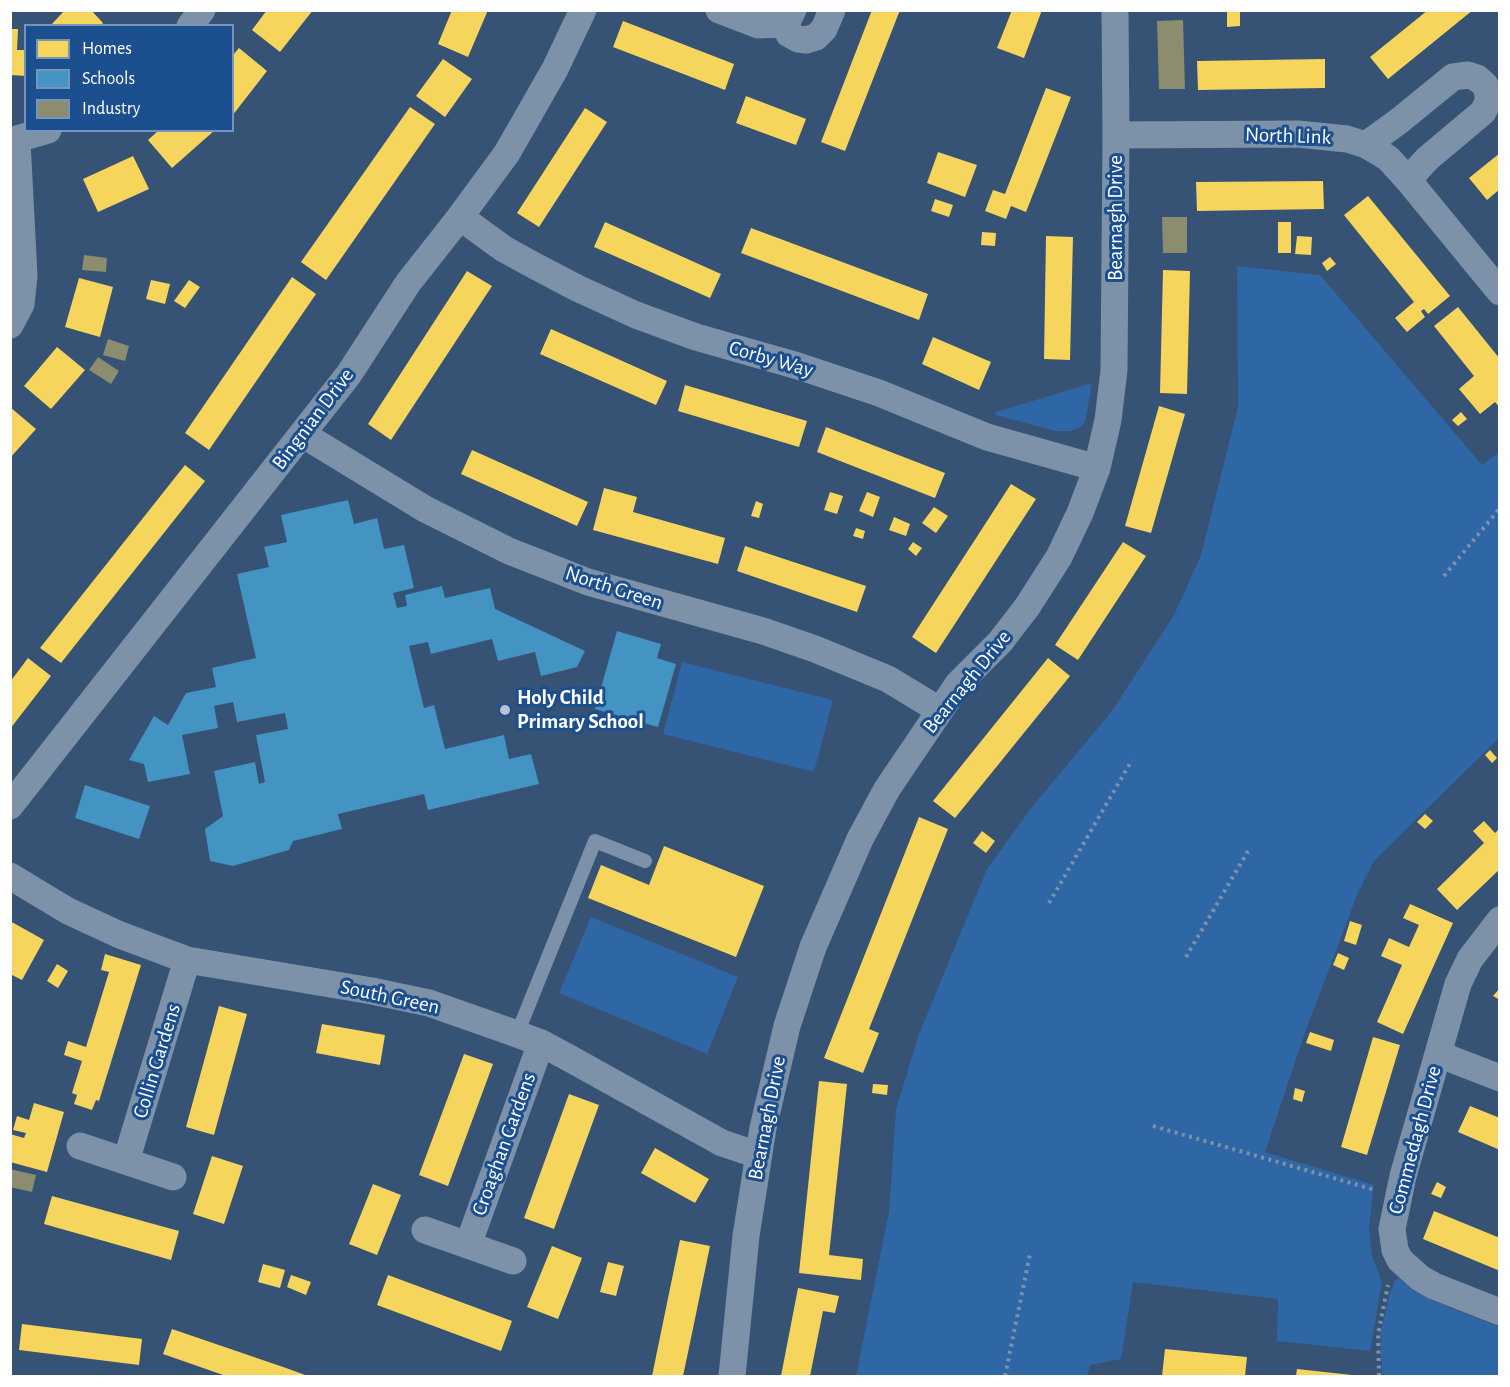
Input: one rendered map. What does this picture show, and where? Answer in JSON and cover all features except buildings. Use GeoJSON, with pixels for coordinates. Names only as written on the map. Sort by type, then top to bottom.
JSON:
{"type":"FeatureCollection","features":[{"type":"Feature","properties":{"kind":"street"},"geometry":{"type":"LineString","coordinates":[[192,24],[202,10]]}},
{"type":"Feature","properties":{"kind":"street","name":"Bingnian Drive"},"geometry":{"type":"LineString","coordinates":[[10,806],[349,374],[408,283],[507,153],[533,111],[583,10]]}},
{"type":"Feature","properties":{"kind":"street"},"geometry":{"type":"LineString","coordinates":[[719,10],[758,25],[790,17],[789,34],[806,40],[816,37],[824,29],[832,10]]}},
{"type":"Feature","properties":{"kind":"street","name":"Bearnagh Drive"},"geometry":{"type":"LineString","coordinates":[[732,1377],[746,1236],[758,1155],[787,1026],[813,947],[860,839],[887,789],[958,684],[1000,642],[1027,607],[1059,557],[1080,513],[1097,468],[1108,420],[1114,370],[1115,10]]}},
{"type":"Feature","properties":{"kind":"street"},"geometry":{"type":"LineString","coordinates":[[1366,145],[1399,122],[1453,77],[1467,75],[1477,78],[1485,85],[1488,93],[1488,102],[1483,112],[1427,159],[1408,180]]}},
{"type":"Feature","properties":{"kind":"street"},"geometry":{"type":"LineString","coordinates":[[10,325],[21,304],[24,276],[14,141],[42,132]]}},
{"type":"Feature","properties":{"kind":"street","name":"North Link"},"geometry":{"type":"LineString","coordinates":[[1116,135],[1298,134],[1347,139],[1366,145],[1388,159],[1408,180],[1500,292]]}},
{"type":"Feature","properties":{"kind":"street","name":"Corby Way"},"geometry":{"type":"LineString","coordinates":[[460,217],[504,249],[577,288],[636,315],[696,337],[798,366],[879,393],[987,437],[1097,468]]}},
{"type":"Feature","properties":{"kind":"street","name":"North Green"},"geometry":{"type":"LineString","coordinates":[[302,434],[425,508],[509,551],[588,582],[763,631],[815,649],[888,679],[939,710]]}},
{"type":"Feature","properties":{"kind":"street","name":"South Green"},"geometry":{"type":"LineString","coordinates":[[10,876],[68,911],[187,960],[372,991],[429,1003],[529,1039],[722,1143],[758,1155]]}},
{"type":"Feature","properties":{"kind":"street","name":"Commedagh Drive"},"geometry":{"type":"LineString","coordinates":[[1500,920],[1470,959],[1458,984],[1394,1212],[1392,1229],[1393,1241],[1400,1260],[1420,1278],[1434,1286],[1500,1312]]}},
{"type":"Feature","properties":{"kind":"street","name":"Collin Gardens"},"geometry":{"type":"LineString","coordinates":[[126,1161],[187,960]]}},
{"type":"Feature","properties":{"kind":"street","name":"Croaghan Gardens"},"geometry":{"type":"LineString","coordinates":[[468,1245],[529,1039]]}},
{"type":"Feature","properties":{"kind":"street"},"geometry":{"type":"LineString","coordinates":[[1438,1054],[1500,1078]]}},
{"type":"Feature","properties":{"kind":"street"},"geometry":{"type":"LineString","coordinates":[[80,1146],[173,1177]]}},
{"type":"Feature","properties":{"kind":"street"},"geometry":{"type":"LineString","coordinates":[[424,1230],[513,1261]]}},
{"type":"Feature","properties":{"kind":"lane"},"geometry":{"type":"LineString","coordinates":[[529,1039],[595,841],[645,861]]}},
{"type":"Feature","properties":{"kind":"path"},"geometry":{"type":"LineString","coordinates":[[1444,576],[1500,508]]}},
{"type":"Feature","properties":{"kind":"path"},"geometry":{"type":"LineString","coordinates":[[1049,903],[1132,760]]}},
{"type":"Feature","properties":{"kind":"path"},"geometry":{"type":"LineString","coordinates":[[1186,957],[1248,851]]}},
{"type":"Feature","properties":{"kind":"path"},"geometry":{"type":"LineString","coordinates":[[1154,1126],[1382,1192]]}},
{"type":"Feature","properties":{"kind":"path"},"geometry":{"type":"LineString","coordinates":[[1005,1377],[1030,1254]]}},
{"type":"Feature","properties":{"kind":"path"},"geometry":{"type":"LineString","coordinates":[[1379,1377],[1378,1334],[1388,1285]]}},
{"type":"Feature","properties":{"kind":"shaded area"},"geometry":{"type":"Polygon","coordinates":[[[1237,266],[1320,275],[1482,465],[1499,452],[1499,738],[1374,861],[1357,895],[1303,1038],[1265,1152],[1374,1185],[1369,1229],[1372,1255],[1382,1282],[1370,1351],[1277,1341],[1278,1299],[1133,1282],[1121,1359],[1090,1365],[1087,1376],[856,1376],[889,1212],[896,1109],[919,1034],[987,869],[1032,807],[1112,711],[1174,615],[1201,555],[1238,407],[1237,266]]]}},
{"type":"Feature","properties":{"kind":"shaded area"},"geometry":{"type":"Polygon","coordinates":[[[1092,383],[1085,422],[1071,431],[1056,431],[995,415],[996,412],[1092,383]]]}},
{"type":"Feature","properties":{"kind":"shaded area"},"geometry":{"type":"Polygon","coordinates":[[[682,662],[833,700],[814,772],[663,734],[682,662]]]}},
{"type":"Feature","properties":{"kind":"shaded area"},"geometry":{"type":"Polygon","coordinates":[[[591,917],[738,977],[707,1054],[559,993],[591,917]]]}},
{"type":"Feature","properties":{"kind":"shaded area"},"geometry":{"type":"Polygon","coordinates":[[[1399,1278],[1414,1291],[1434,1301],[1499,1327],[1499,1376],[1382,1376],[1380,1335],[1389,1296],[1395,1280],[1399,1278]]]}},
{"type":"Feature","properties":{"kind":"place","name":"Holy Child Primary School"},"geometry":{"type":"Point","coordinates":[505,710]}}]}
